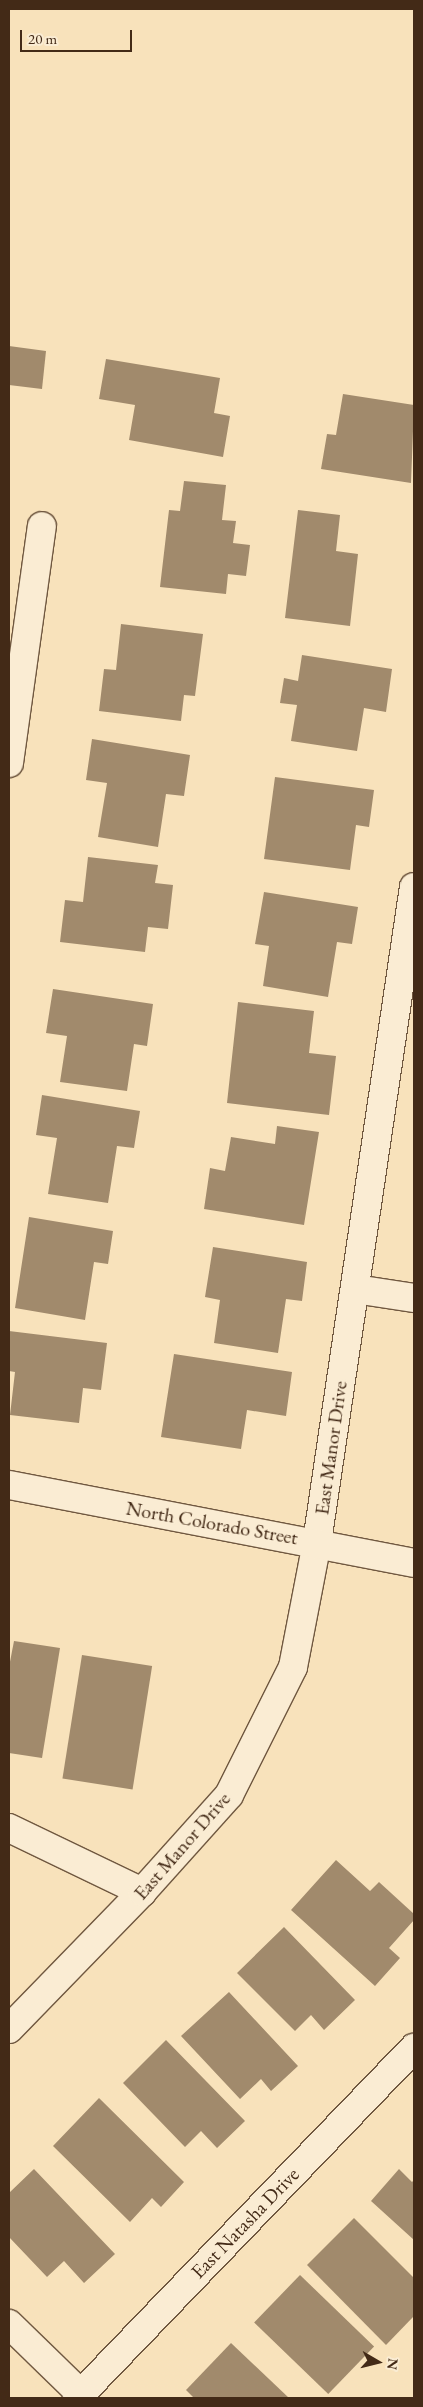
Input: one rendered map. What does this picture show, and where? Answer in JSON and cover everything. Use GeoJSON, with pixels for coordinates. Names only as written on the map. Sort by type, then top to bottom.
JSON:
{"type":"FeatureCollection","features":[{"type":"Feature","properties":{"kind":"street"},"geometry":{"type":"LineString","coordinates":[[9,762],[42,526]]}},
{"type":"Feature","properties":{"kind":"street","name":"East Manor Drive"},"geometry":{"type":"LineString","coordinates":[[9,2029],[142,1892],[234,1786],[293,1666],[317,1542],[414,887]]}},
{"type":"Feature","properties":{"kind":"street"},"geometry":{"type":"LineString","coordinates":[[355,1289],[414,1298]]}},
{"type":"Feature","properties":{"kind":"street","name":"North Colorado Street"},"geometry":{"type":"LineString","coordinates":[[9,1486],[317,1542],[414,1563]]}},
{"type":"Feature","properties":{"kind":"street"},"geometry":{"type":"LineString","coordinates":[[9,1828],[142,1892]]}},
{"type":"Feature","properties":{"kind":"street","name":"East Natasha Drive"},"geometry":{"type":"LineString","coordinates":[[78,2396],[414,2048]]}},
{"type":"Feature","properties":{"kind":"street"},"geometry":{"type":"LineString","coordinates":[[9,2324],[78,2396]]}},
{"type":"Feature","properties":{"kind":"building"},"geometry":{"type":"Polygon","coordinates":[[[9,346],[46,351],[42,389],[9,385],[9,346]]]}},
{"type":"Feature","properties":{"kind":"building"},"geometry":{"type":"Polygon","coordinates":[[[106,359],[220,378],[214,413],[230,416],[223,457],[129,440],[135,405],[99,399],[106,359]]]}},
{"type":"Feature","properties":{"kind":"building"},"geometry":{"type":"Polygon","coordinates":[[[343,394],[414,405],[411,483],[321,469],[327,434],[336,435],[343,394]]]}},
{"type":"Feature","properties":{"kind":"building"},"geometry":{"type":"Polygon","coordinates":[[[184,481],[226,485],[222,520],[236,521],[233,543],[250,545],[246,576],[228,574],[226,594],[160,587],[169,510],[180,511],[184,481]]]}},
{"type":"Feature","properties":{"kind":"building"},"geometry":{"type":"Polygon","coordinates":[[[298,510],[340,515],[336,551],[358,554],[350,626],[285,618],[298,510]]]}},
{"type":"Feature","properties":{"kind":"building"},"geometry":{"type":"Polygon","coordinates":[[[121,624],[203,634],[195,696],[184,695],[181,721],[99,711],[104,669],[116,670],[121,624]]]}},
{"type":"Feature","properties":{"kind":"building"},"geometry":{"type":"Polygon","coordinates":[[[302,655],[392,669],[386,712],[364,708],[357,751],[291,741],[297,705],[280,703],[284,678],[298,681],[302,655]]]}},
{"type":"Feature","properties":{"kind":"building"},"geometry":{"type":"Polygon","coordinates":[[[92,739],[190,755],[184,796],[166,794],[158,847],[98,837],[107,783],[86,780],[92,739]]]}},
{"type":"Feature","properties":{"kind":"building"},"geometry":{"type":"Polygon","coordinates":[[[275,777],[374,790],[369,827],[356,825],[350,870],[264,859],[275,777]]]}},
{"type":"Feature","properties":{"kind":"building"},"geometry":{"type":"Polygon","coordinates":[[[88,857],[158,865],[155,883],[173,885],[168,929],[148,927],[145,952],[60,942],[65,900],[83,902],[88,857]]]}},
{"type":"Feature","properties":{"kind":"building"},"geometry":{"type":"Polygon","coordinates":[[[264,892],[358,907],[352,944],[337,942],[328,997],[263,986],[269,946],[255,944],[264,892]]]}},
{"type":"Feature","properties":{"kind":"building"},"geometry":{"type":"Polygon","coordinates":[[[53,989],[153,1004],[147,1046],[134,1044],[127,1091],[60,1082],[67,1036],[46,1033],[53,989]]]}},
{"type":"Feature","properties":{"kind":"building"},"geometry":{"type":"Polygon","coordinates":[[[238,1002],[314,1011],[309,1053],[336,1056],[329,1115],[227,1103],[238,1002]]]}},
{"type":"Feature","properties":{"kind":"building"},"geometry":{"type":"Polygon","coordinates":[[[42,1095],[140,1111],[134,1148],[117,1146],[108,1203],[48,1194],[57,1138],[36,1135],[42,1095]]]}},
{"type":"Feature","properties":{"kind":"building"},"geometry":{"type":"Polygon","coordinates":[[[277,1126],[319,1132],[304,1225],[204,1209],[210,1168],[225,1171],[231,1137],[275,1144],[277,1126]]]}},
{"type":"Feature","properties":{"kind":"building"},"geometry":{"type":"Polygon","coordinates":[[[29,1217],[113,1231],[108,1264],[94,1262],[85,1320],[15,1308],[29,1217]]]}},
{"type":"Feature","properties":{"kind":"building"},"geometry":{"type":"Polygon","coordinates":[[[213,1247],[307,1262],[302,1301],[286,1299],[278,1353],[214,1343],[220,1300],[205,1297],[213,1247]]]}},
{"type":"Feature","properties":{"kind":"building"},"geometry":{"type":"Polygon","coordinates":[[[9,1331],[107,1343],[101,1390],[83,1388],[79,1423],[10,1415],[15,1372],[9,1371],[9,1331]]]}},
{"type":"Feature","properties":{"kind":"building"},"geometry":{"type":"Polygon","coordinates":[[[174,1354],[292,1372],[286,1416],[247,1410],[241,1449],[161,1437],[174,1354]]]}},
{"type":"Feature","properties":{"kind":"building"},"geometry":{"type":"Polygon","coordinates":[[[14,1641],[60,1648],[42,1758],[9,1753],[9,1667],[14,1641]]]}},
{"type":"Feature","properties":{"kind":"building"},"geometry":{"type":"Polygon","coordinates":[[[82,1655],[152,1666],[133,1790],[62,1778],[82,1655]]]}},
{"type":"Feature","properties":{"kind":"building"},"geometry":{"type":"Polygon","coordinates":[[[336,1860],[370,1891],[379,1882],[414,1914],[414,1920],[389,1948],[400,1958],[375,1986],[291,1910],[336,1860]]]}},
{"type":"Feature","properties":{"kind":"building"},"geometry":{"type":"Polygon","coordinates":[[[284,1927],[355,2000],[324,2030],[311,2015],[295,2031],[237,1973],[284,1927]]]}},
{"type":"Feature","properties":{"kind":"building"},"geometry":{"type":"Polygon","coordinates":[[[229,1992],[298,2066],[271,2091],[261,2079],[240,2099],[181,2036],[229,1992]]]}},
{"type":"Feature","properties":{"kind":"building"},"geometry":{"type":"Polygon","coordinates":[[[166,2040],[245,2121],[217,2148],[201,2131],[185,2147],[123,2083],[166,2040]]]}},
{"type":"Feature","properties":{"kind":"building"},"geometry":{"type":"Polygon","coordinates":[[[99,2098],[184,2182],[161,2207],[152,2198],[130,2222],[53,2146],[99,2098]]]}},
{"type":"Feature","properties":{"kind":"building"},"geometry":{"type":"Polygon","coordinates":[[[34,2169],[115,2254],[84,2283],[64,2261],[47,2277],[9,2237],[9,2193],[34,2169]]]}},
{"type":"Feature","properties":{"kind":"building"},"geometry":{"type":"Polygon","coordinates":[[[399,2169],[412,2182],[414,2180],[414,2240],[371,2201],[399,2169]]]}},
{"type":"Feature","properties":{"kind":"building"},"geometry":{"type":"Polygon","coordinates":[[[354,2218],[414,2278],[414,2316],[386,2345],[307,2265],[354,2218]]]}},
{"type":"Feature","properties":{"kind":"building"},"geometry":{"type":"Polygon","coordinates":[[[300,2275],[374,2347],[328,2394],[254,2322],[300,2275]]]}},
{"type":"Feature","properties":{"kind":"building"},"geometry":{"type":"Polygon","coordinates":[[[231,2343],[289,2398],[194,2398],[186,2390],[231,2343]]]}}]}
